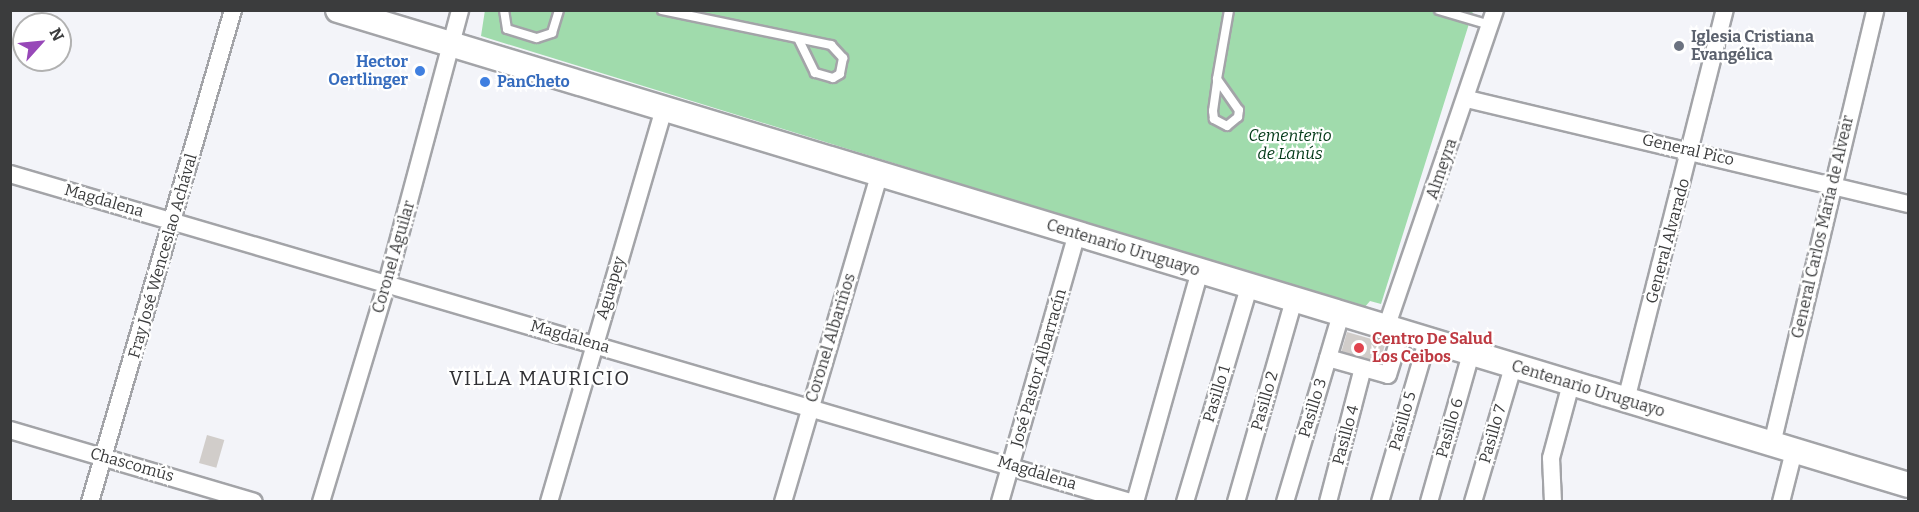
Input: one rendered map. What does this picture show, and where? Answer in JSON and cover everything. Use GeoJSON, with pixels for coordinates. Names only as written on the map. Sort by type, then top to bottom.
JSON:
{"type":"FeatureCollection","features":[{"type":"Feature","properties":{"kind":"main road","name":"Centenario Uruguayo"},"geometry":{"type":"LineString","coordinates":[[338,10],[1908,485]]}},
{"type":"Feature","properties":{"kind":"street","name":"Fray José Wenceslao Achával"},"geometry":{"type":"LineString","coordinates":[[90,501],[233,10]]}},
{"type":"Feature","properties":{"kind":"street","name":"Coronel Aguilar"},"geometry":{"type":"LineString","coordinates":[[321,501],[387,283],[453,45],[460,10]]}},
{"type":"Feature","properties":{"kind":"street","name":"General Alvarado"},"geometry":{"type":"LineString","coordinates":[[1626,400],[1692,151],[1725,10]]}},
{"type":"Feature","properties":{"kind":"street","name":"General Carlos María de Alvear"},"geometry":{"type":"LineString","coordinates":[[1781,501],[1783,447],[1832,185],[1875,10]]}},
{"type":"Feature","properties":{"kind":"street","name":"Almeyra"},"geometry":{"type":"LineString","coordinates":[[1363,368],[1388,375],[1394,330],[1492,18]]}},
{"type":"Feature","properties":{"kind":"street","name":"General Pico"},"geometry":{"type":"LineString","coordinates":[[1467,99],[1908,204]]}},
{"type":"Feature","properties":{"kind":"street","name":"Aguapey"},"geometry":{"type":"LineString","coordinates":[[549,501],[664,110]]}},
{"type":"Feature","properties":{"kind":"street","name":"Magdalena"},"geometry":{"type":"LineString","coordinates":[[10,174],[1130,501]]}},
{"type":"Feature","properties":{"kind":"street","name":"Coronel Albariños"},"geometry":{"type":"LineString","coordinates":[[783,501],[879,175]]}},
{"type":"Feature","properties":{"kind":"street","name":"José Pastor Albarracín"},"geometry":{"type":"LineString","coordinates":[[1000,501],[1077,234]]}},
{"type":"Feature","properties":{"kind":"street"},"geometry":{"type":"LineString","coordinates":[[1135,501],[1200,271]]}},
{"type":"Feature","properties":{"kind":"street","name":"Pasillo 1"},"geometry":{"type":"LineString","coordinates":[[1185,501],[1249,286]]}},
{"type":"Feature","properties":{"kind":"street","name":"Pasillo 2"},"geometry":{"type":"LineString","coordinates":[[1236,501],[1294,300]]}},
{"type":"Feature","properties":{"kind":"street","name":"Pasillo 3"},"geometry":{"type":"LineString","coordinates":[[1285,501],[1341,314]]}},
{"type":"Feature","properties":{"kind":"street","name":"Pasillo 5"},"geometry":{"type":"LineString","coordinates":[[1380,501],[1427,341]]}},
{"type":"Feature","properties":{"kind":"street","name":"Pasillo 6"},"geometry":{"type":"LineString","coordinates":[[1429,501],[1471,354]]}},
{"type":"Feature","properties":{"kind":"street"},"geometry":{"type":"LineString","coordinates":[[1328,358],[1363,368]]}},
{"type":"Feature","properties":{"kind":"street","name":"Pasillo 7"},"geometry":{"type":"LineString","coordinates":[[1473,501],[1513,367]]}},
{"type":"Feature","properties":{"kind":"street","name":"Pasillo 4"},"geometry":{"type":"LineString","coordinates":[[1328,501],[1363,368]]}},
{"type":"Feature","properties":{"kind":"street"},"geometry":{"type":"LineString","coordinates":[[1553,501],[1551,458],[1571,384]]}},
{"type":"Feature","properties":{"kind":"street","name":"Chascomús"},"geometry":{"type":"LineString","coordinates":[[10,430],[254,501]]}},
{"type":"Feature","properties":{"kind":"lane"},"geometry":{"type":"LineString","coordinates":[[504,10],[507,29],[537,38],[552,33],[559,10]]}},
{"type":"Feature","properties":{"kind":"lane"},"geometry":{"type":"LineString","coordinates":[[662,10],[831,45],[840,52],[844,67],[840,74],[833,78],[815,73],[799,40]]}},
{"type":"Feature","properties":{"kind":"lane"},"geometry":{"type":"LineString","coordinates":[[1217,79],[1239,110],[1238,117],[1227,126],[1214,119],[1213,111],[1217,79],[1229,10]]}},
{"type":"Feature","properties":{"kind":"lane"},"geometry":{"type":"LineString","coordinates":[[1439,10],[1492,18]]}},
{"type":"Feature","properties":{"kind":"green space","name":"Cementerio de Lanús"},"geometry":{"type":"Polygon","coordinates":[[[485,10],[1473,11],[1381,304],[1370,301],[1364,308],[481,36],[485,10]]]}},
{"type":"Feature","properties":{"kind":"building","name":"Centro De Salud Los Ceibos"},"geometry":{"type":"Polygon","coordinates":[[[1347,332],[1385,343],[1380,362],[1341,351],[1347,332]]]}},
{"type":"Feature","properties":{"kind":"building"},"geometry":{"type":"Polygon","coordinates":[[[207,435],[224,440],[216,468],[199,463],[207,435]]]}},
{"type":"Feature","properties":{"kind":"place","name":"Iglesia Cristiana Evangélica"},"geometry":{"type":"Point","coordinates":[1679,46]}},
{"type":"Feature","properties":{"kind":"place","name":"Hector Oertlinger"},"geometry":{"type":"Point","coordinates":[420,71]}},
{"type":"Feature","properties":{"kind":"place","name":"PanCheto"},"geometry":{"type":"Point","coordinates":[485,82]}},
{"type":"Feature","properties":{"kind":"place","name":"Centro De Salud Los Ceibos"},"geometry":{"type":"Point","coordinates":[1359,348]}},
{"type":"Feature","properties":{"kind":"district","name":"VILLA MAURICIO"},"geometry":{"type":"Point","coordinates":[540,378]}}]}
